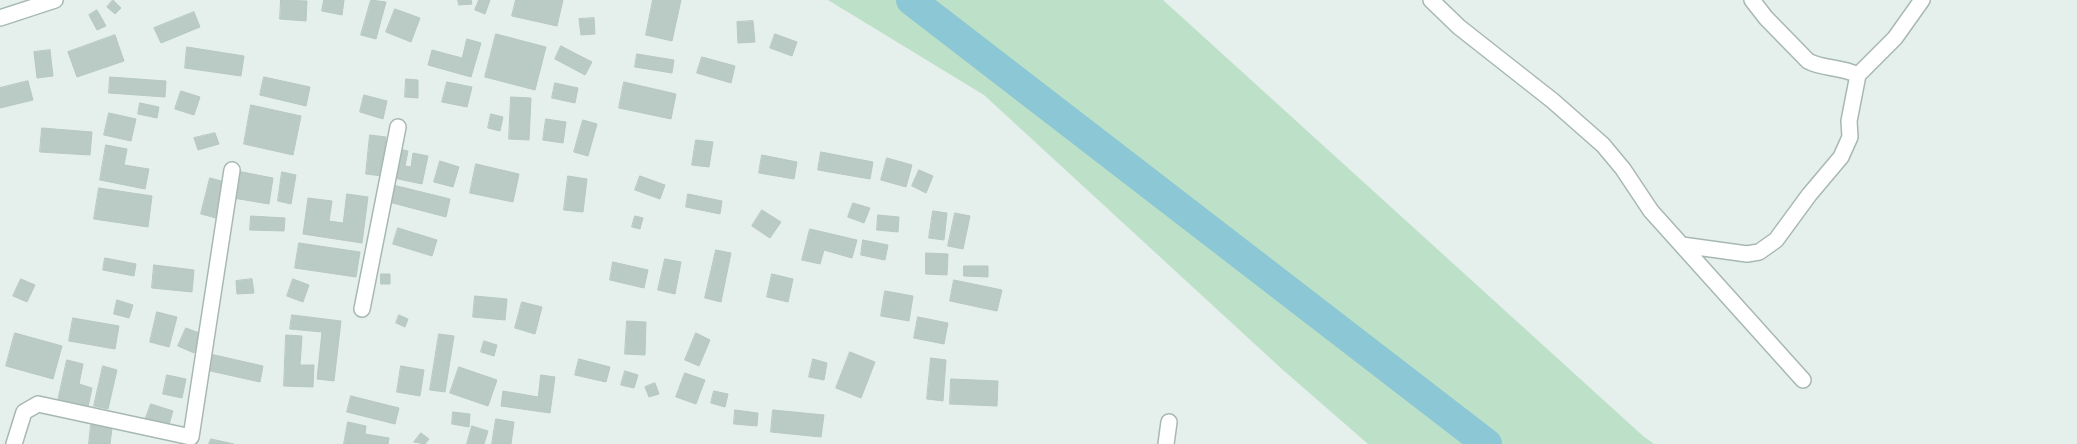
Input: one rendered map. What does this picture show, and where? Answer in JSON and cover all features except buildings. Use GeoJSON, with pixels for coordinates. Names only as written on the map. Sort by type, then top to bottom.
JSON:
{"type":"FeatureCollection","features":[{"type":"Feature","properties":{"kind":"street"},"geometry":{"type":"LineString","coordinates":[[0,18],[55,0]]}},
{"type":"Feature","properties":{"kind":"street"},"geometry":{"type":"LineString","coordinates":[[1430,0],[1459,27],[1553,101],[1603,145],[1623,169],[1651,211],[1803,380]]}},
{"type":"Feature","properties":{"kind":"street"},"geometry":{"type":"LineString","coordinates":[[1752,0],[1766,18],[1808,61],[1814,65],[1845,69],[1858,75]]}},
{"type":"Feature","properties":{"kind":"street"},"geometry":{"type":"LineString","coordinates":[[1682,245],[1747,254],[1759,252],[1776,240],[1809,195],[1841,157],[1850,136],[1849,121],[1858,75],[1895,38],[1922,0]]}},
{"type":"Feature","properties":{"kind":"street"},"geometry":{"type":"LineString","coordinates":[[362,309],[398,127]]}},
{"type":"Feature","properties":{"kind":"street"},"geometry":{"type":"LineString","coordinates":[[14,444],[24,412],[38,404],[191,437],[232,170]]}},
{"type":"Feature","properties":{"kind":"street"},"geometry":{"type":"LineString","coordinates":[[1166,444],[1169,422]]}},
{"type":"Feature","properties":{"kind":"green space"},"geometry":{"type":"Polygon","coordinates":[[[828,0],[1163,0],[1654,444],[1368,444],[1283,370],[984,95],[828,0]]]}},
{"type":"Feature","properties":{"kind":"waterway"},"geometry":{"type":"LineString","coordinates":[[911,0],[1487,444]]}}]}
